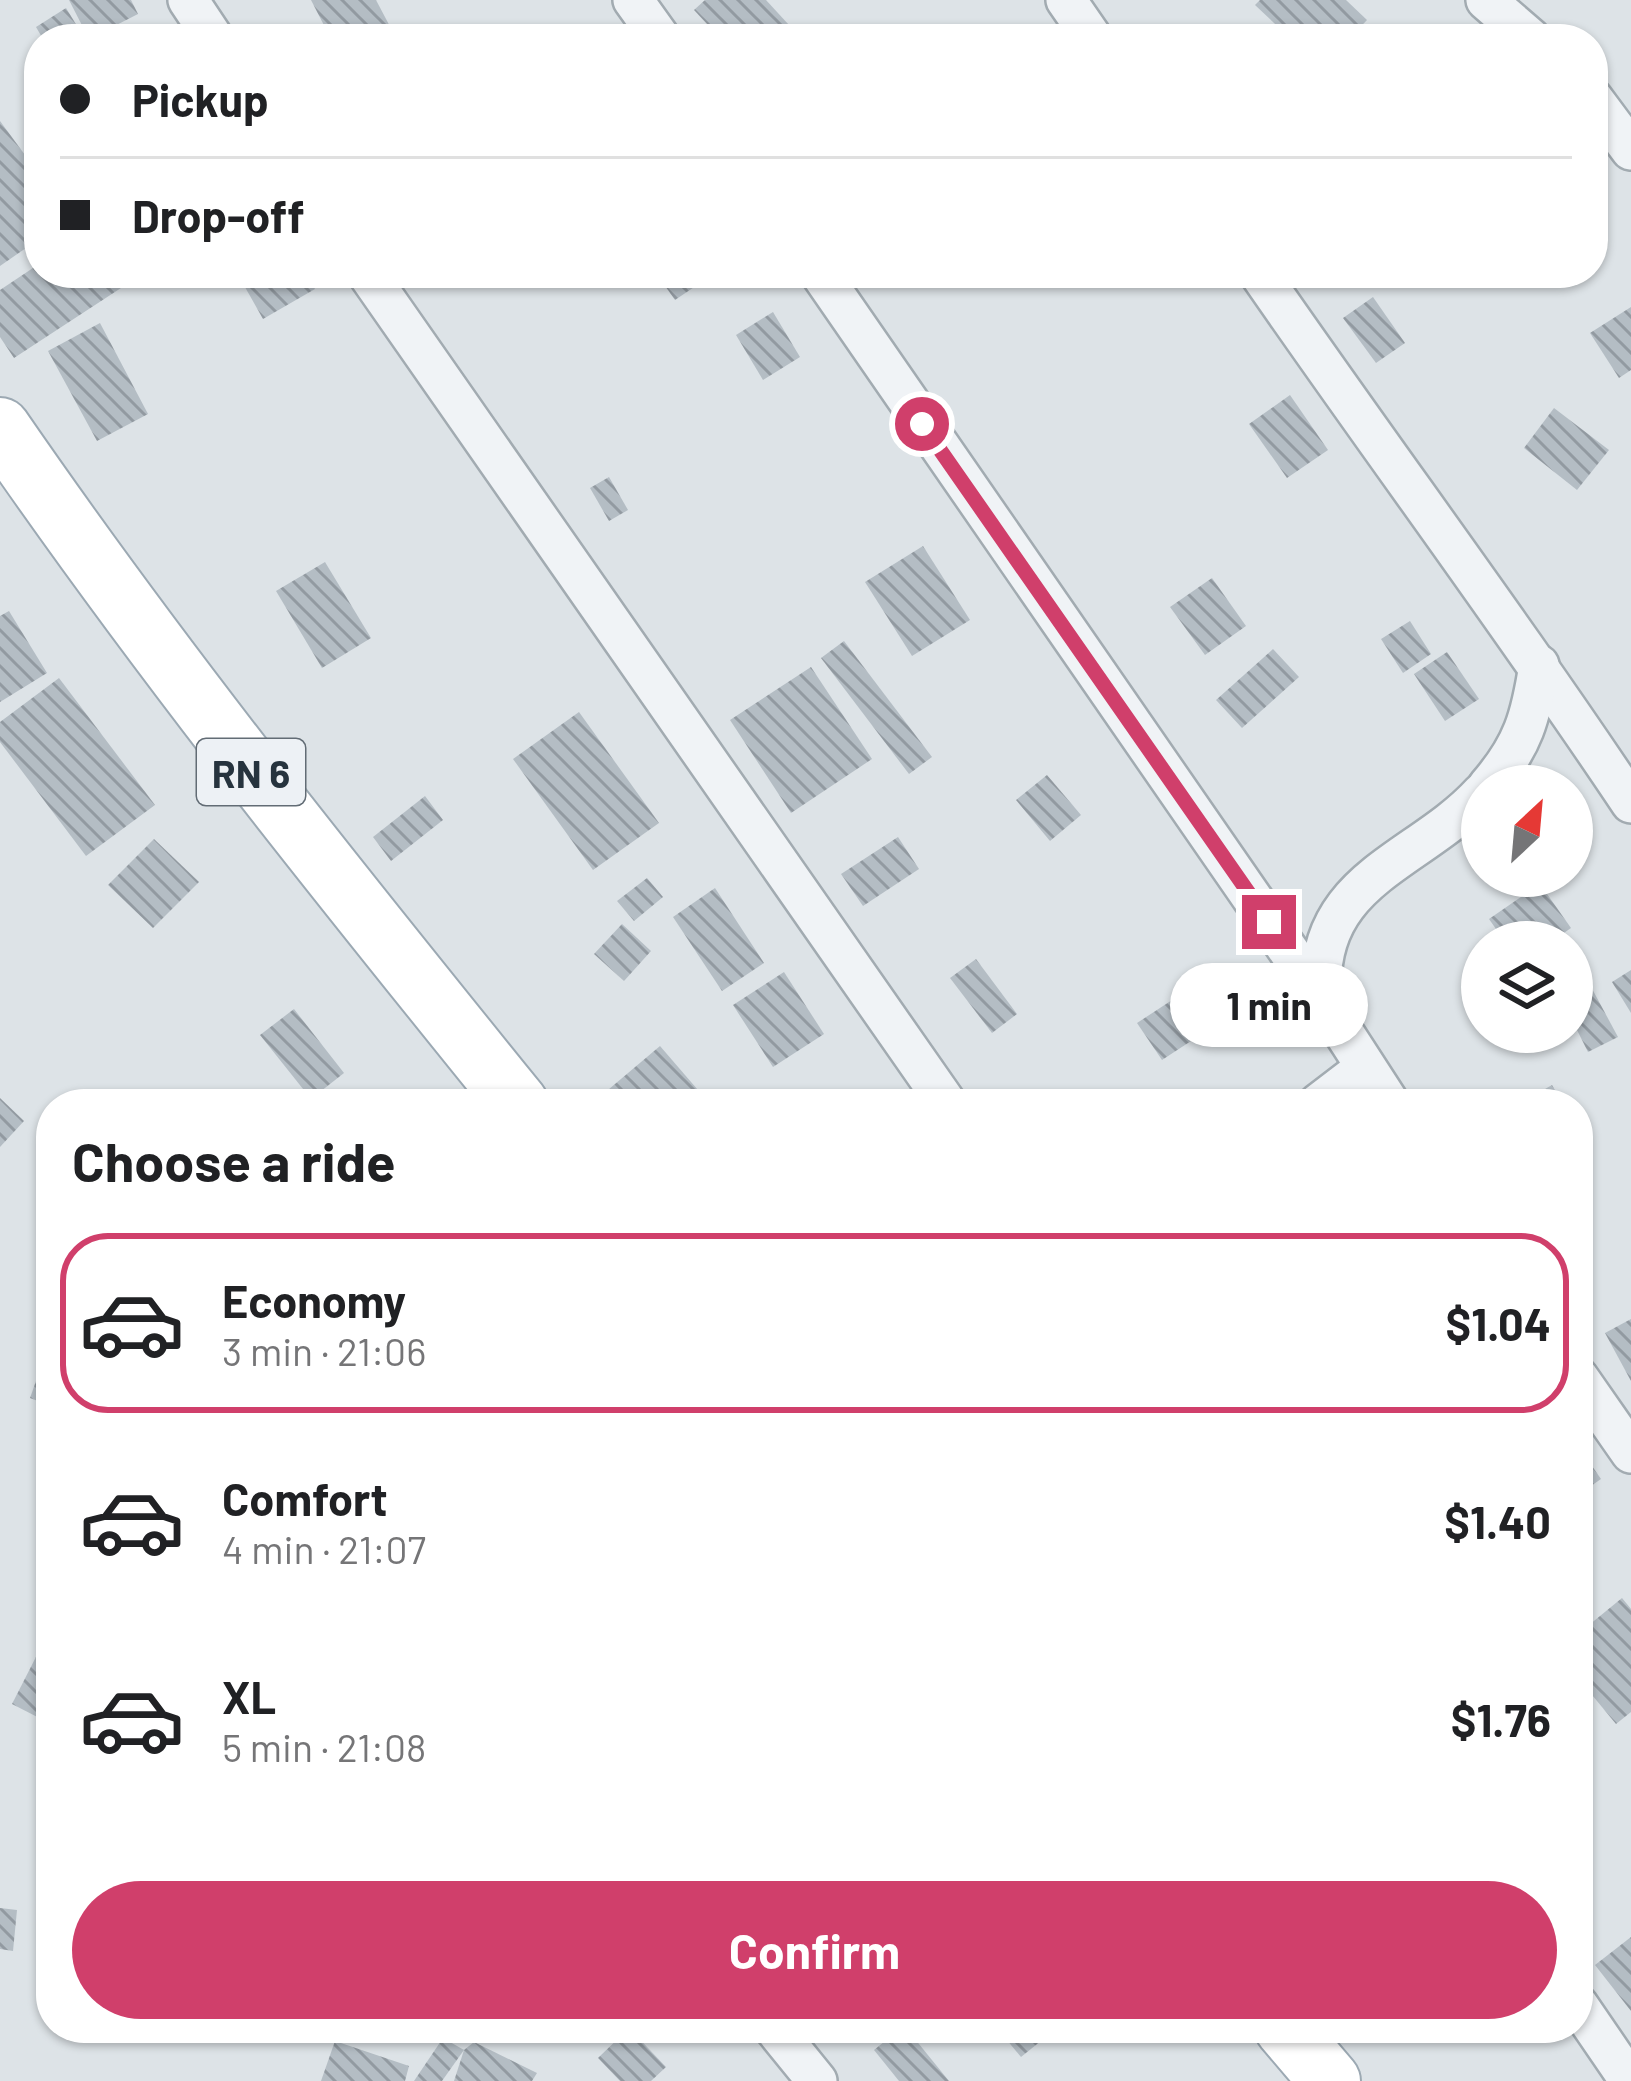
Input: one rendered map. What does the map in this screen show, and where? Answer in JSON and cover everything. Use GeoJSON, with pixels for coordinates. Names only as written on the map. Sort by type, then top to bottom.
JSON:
{"type":"FeatureCollection","features":[{"type":"Feature","properties":{"kind":"main road","name":"RN 6"},"geometry":{"type":"LineString","coordinates":[[0,428],[274,802],[506,1089]]}},
{"type":"Feature","properties":{"kind":"main road"},"geometry":{"type":"LineString","coordinates":[[1298,2043],[1330,2081]]}},
{"type":"Feature","properties":{"kind":"street"},"geometry":{"type":"LineString","coordinates":[[1486,0],[1514,24]]}},
{"type":"Feature","properties":{"kind":"street"},"geometry":{"type":"LineString","coordinates":[[1608,119],[1631,150]]}},
{"type":"Feature","properties":{"kind":"street"},"geometry":{"type":"LineString","coordinates":[[377,288],[937,1089]]}},
{"type":"Feature","properties":{"kind":"street"},"geometry":{"type":"LineString","coordinates":[[830,288],[1380,1089]]}},
{"type":"Feature","properties":{"kind":"street"},"geometry":{"type":"LineString","coordinates":[[1269,288],[1403,482],[1539,665],[1631,803]]}},
{"type":"Feature","properties":{"kind":"street"},"geometry":{"type":"LineString","coordinates":[[1506,765],[1531,716],[1539,665]]}},
{"type":"Feature","properties":{"kind":"street"},"geometry":{"type":"LineString","coordinates":[[1322,999],[1319,966],[1328,934],[1350,901],[1386,865],[1461,809]]}},
{"type":"Feature","properties":{"kind":"street"},"geometry":{"type":"LineString","coordinates":[[1338,1089],[1366,1068]]}},
{"type":"Feature","properties":{"kind":"street"},"geometry":{"type":"LineString","coordinates":[[1593,1399],[1631,1454]]}},
{"type":"Feature","properties":{"kind":"street"},"geometry":{"type":"LineString","coordinates":[[1593,2027],[1630,2081]]}},
{"type":"Feature","properties":{"kind":"street"},"geometry":{"type":"LineString","coordinates":[[786,2043],[817,2081]]}},
{"type":"Feature","properties":{"kind":"building"},"geometry":{"type":"Polygon","coordinates":[[[69,0],[131,0],[138,14],[118,24],[81,24],[69,0]]]}},
{"type":"Feature","properties":{"kind":"building"},"geometry":{"type":"Polygon","coordinates":[[[311,0],[376,0],[389,24],[323,24],[311,0]]]}},
{"type":"Feature","properties":{"kind":"building"},"geometry":{"type":"Polygon","coordinates":[[[705,0],[766,0],[788,24],[707,24],[694,10],[705,0]]]}},
{"type":"Feature","properties":{"kind":"building"},"geometry":{"type":"Polygon","coordinates":[[[1260,0],[1346,0],[1367,20],[1363,24],[1275,24],[1255,5],[1260,0]]]}},
{"type":"Feature","properties":{"kind":"building"},"geometry":{"type":"Polygon","coordinates":[[[66,8],[76,24],[41,24],[66,8]]]}},
{"type":"Feature","properties":{"kind":"building"},"geometry":{"type":"Polygon","coordinates":[[[0,121],[24,154],[24,249],[0,266],[0,121]]]}},
{"type":"Feature","properties":{"kind":"building"},"geometry":{"type":"Polygon","coordinates":[[[24,274],[24,288],[121,288],[14,358],[0,337],[0,290],[24,274]]]}},
{"type":"Feature","properties":{"kind":"building"},"geometry":{"type":"Polygon","coordinates":[[[245,288],[314,288],[315,289],[263,319],[245,288]]]}},
{"type":"Feature","properties":{"kind":"building"},"geometry":{"type":"Polygon","coordinates":[[[667,288],[693,288],[675,300],[667,288]]]}},
{"type":"Feature","properties":{"kind":"building"},"geometry":{"type":"Polygon","coordinates":[[[1373,297],[1405,343],[1376,363],[1343,318],[1373,297]]]}},
{"type":"Feature","properties":{"kind":"building"},"geometry":{"type":"Polygon","coordinates":[[[1631,307],[1631,370],[1619,378],[1590,333],[1631,307]]]}},
{"type":"Feature","properties":{"kind":"building"},"geometry":{"type":"Polygon","coordinates":[[[773,312],[800,357],[763,380],[736,335],[773,312]]]}},
{"type":"Feature","properties":{"kind":"building"},"geometry":{"type":"Polygon","coordinates":[[[100,323],[148,414],[97,441],[48,351],[100,323]]]}},
{"type":"Feature","properties":{"kind":"building"},"geometry":{"type":"Polygon","coordinates":[[[1290,395],[1328,450],[1287,478],[1249,424],[1290,395]]]}},
{"type":"Feature","properties":{"kind":"building"},"geometry":{"type":"Polygon","coordinates":[[[1554,408],[1609,450],[1577,490],[1524,448],[1554,408]]]}},
{"type":"Feature","properties":{"kind":"building"},"geometry":{"type":"Polygon","coordinates":[[[609,477],[628,510],[609,521],[590,488],[609,477]]]}},
{"type":"Feature","properties":{"kind":"building"},"geometry":{"type":"Polygon","coordinates":[[[923,546],[970,620],[912,656],[865,582],[923,546]]]}},
{"type":"Feature","properties":{"kind":"building"},"geometry":{"type":"Polygon","coordinates":[[[325,562],[371,638],[322,668],[276,591],[325,562]]]}},
{"type":"Feature","properties":{"kind":"building"},"geometry":{"type":"Polygon","coordinates":[[[1212,578],[1246,626],[1205,655],[1170,607],[1212,578]]]}},
{"type":"Feature","properties":{"kind":"building"},"geometry":{"type":"Polygon","coordinates":[[[9,611],[47,673],[0,702],[0,616],[9,611]]]}},
{"type":"Feature","properties":{"kind":"building"},"geometry":{"type":"Polygon","coordinates":[[[1410,621],[1431,654],[1403,673],[1381,639],[1410,621]]]}},
{"type":"Feature","properties":{"kind":"building"},"geometry":{"type":"Polygon","coordinates":[[[844,641],[932,757],[909,774],[821,658],[844,641]]]}},
{"type":"Feature","properties":{"kind":"building"},"geometry":{"type":"Polygon","coordinates":[[[1273,649],[1299,677],[1242,728],[1216,700],[1273,649]]]}},
{"type":"Feature","properties":{"kind":"building"},"geometry":{"type":"Polygon","coordinates":[[[1447,652],[1479,699],[1445,721],[1414,674],[1447,652]]]}},
{"type":"Feature","properties":{"kind":"building"},"geometry":{"type":"Polygon","coordinates":[[[811,667],[872,759],[791,813],[730,720],[811,667]]]}},
{"type":"Feature","properties":{"kind":"building"},"geometry":{"type":"Polygon","coordinates":[[[59,678],[155,805],[86,856],[0,742],[0,722],[59,678]]]}},
{"type":"Feature","properties":{"kind":"building"},"geometry":{"type":"Polygon","coordinates":[[[579,712],[659,823],[593,870],[513,759],[579,712]]]}},
{"type":"Feature","properties":{"kind":"building"},"geometry":{"type":"Polygon","coordinates":[[[1047,775],[1081,815],[1050,841],[1016,800],[1047,775]]]}},
{"type":"Feature","properties":{"kind":"building"},"geometry":{"type":"Polygon","coordinates":[[[425,796],[443,820],[391,861],[373,837],[425,796]]]}},
{"type":"Feature","properties":{"kind":"building"},"geometry":{"type":"Polygon","coordinates":[[[898,837],[919,869],[863,906],[841,874],[898,837]]]}},
{"type":"Feature","properties":{"kind":"building"},"geometry":{"type":"Polygon","coordinates":[[[154,839],[199,882],[153,928],[108,885],[154,839]]]}},
{"type":"Feature","properties":{"kind":"building"},"geometry":{"type":"Polygon","coordinates":[[[647,878],[663,897],[634,921],[617,901],[647,878]]]}},
{"type":"Feature","properties":{"kind":"building"},"geometry":{"type":"Polygon","coordinates":[[[715,888],[764,963],[722,991],[673,917],[715,888]]]}},
{"type":"Feature","properties":{"kind":"building"},"geometry":{"type":"Polygon","coordinates":[[[1521,897],[1549,897],[1566,921],[1490,921],[1521,897]]]}},
{"type":"Feature","properties":{"kind":"building"},"geometry":{"type":"Polygon","coordinates":[[[622,924],[651,951],[624,981],[594,954],[622,924]]]}},
{"type":"Feature","properties":{"kind":"building"},"geometry":{"type":"Polygon","coordinates":[[[976,959],[1017,1014],[992,1033],[950,978],[976,959]]]}},
{"type":"Feature","properties":{"kind":"building"},"geometry":{"type":"Polygon","coordinates":[[[1631,970],[1631,1013],[1612,982],[1631,970]]]}},
{"type":"Feature","properties":{"kind":"building"},"geometry":{"type":"Polygon","coordinates":[[[784,972],[824,1034],[773,1067],[733,1005],[784,972]]]}},
{"type":"Feature","properties":{"kind":"building"},"geometry":{"type":"Polygon","coordinates":[[[1189,989],[1214,1026],[1162,1060],[1137,1023],[1189,989]]]}},
{"type":"Feature","properties":{"kind":"building"},"geometry":{"type":"Polygon","coordinates":[[[1593,991],[1618,1037],[1593,1050],[1593,991]]]}},
{"type":"Feature","properties":{"kind":"building"},"geometry":{"type":"Polygon","coordinates":[[[294,1009],[344,1073],[324,1089],[303,1089],[260,1035],[294,1009]]]}},
{"type":"Feature","properties":{"kind":"building"},"geometry":{"type":"Polygon","coordinates":[[[660,1046],[697,1089],[609,1089],[660,1046]]]}},
{"type":"Feature","properties":{"kind":"building"},"geometry":{"type":"Polygon","coordinates":[[[0,1098],[24,1121],[0,1147],[0,1098]]]}},
{"type":"Feature","properties":{"kind":"building"},"geometry":{"type":"Polygon","coordinates":[[[1631,1319],[1631,1381],[1605,1333],[1631,1319]]]}},
{"type":"Feature","properties":{"kind":"building"},"geometry":{"type":"Polygon","coordinates":[[[1622,1598],[1631,1609],[1631,1712],[1616,1724],[1593,1696],[1593,1622],[1622,1598]]]}},
{"type":"Feature","properties":{"kind":"building"},"geometry":{"type":"Polygon","coordinates":[[[36,1657],[36,1716],[12,1704],[36,1657]]]}},
{"type":"Feature","properties":{"kind":"building"},"geometry":{"type":"Polygon","coordinates":[[[0,1908],[17,1910],[13,1951],[0,1949],[0,1908]]]}},
{"type":"Feature","properties":{"kind":"building"},"geometry":{"type":"Polygon","coordinates":[[[1631,1937],[1631,2011],[1595,1965],[1631,1937]]]}},
{"type":"Feature","properties":{"kind":"building"},"geometry":{"type":"Polygon","coordinates":[[[334,2043],[409,2066],[405,2081],[321,2081],[334,2043]]]}},
{"type":"Feature","properties":{"kind":"building"},"geometry":{"type":"Polygon","coordinates":[[[440,2043],[464,2050],[442,2081],[414,2081],[440,2043]]]}},
{"type":"Feature","properties":{"kind":"building"},"geometry":{"type":"Polygon","coordinates":[[[476,2043],[537,2073],[532,2081],[454,2081],[464,2050],[476,2043]]]}},
{"type":"Feature","properties":{"kind":"building"},"geometry":{"type":"Polygon","coordinates":[[[614,2043],[643,2043],[666,2067],[651,2081],[620,2081],[598,2058],[614,2043]]]}},
{"type":"Feature","properties":{"kind":"building"},"geometry":{"type":"Polygon","coordinates":[[[883,2043],[918,2043],[949,2081],[899,2081],[874,2050],[883,2043]]]}},
{"type":"Feature","properties":{"kind":"building"},"geometry":{"type":"Polygon","coordinates":[[[1009,2043],[1038,2043],[1021,2057],[1009,2043]]]}},
{"type":"Feature","properties":{"kind":"route"},"geometry":{"type":"LineString","coordinates":[[922,424],[1269,922]]}}]}
